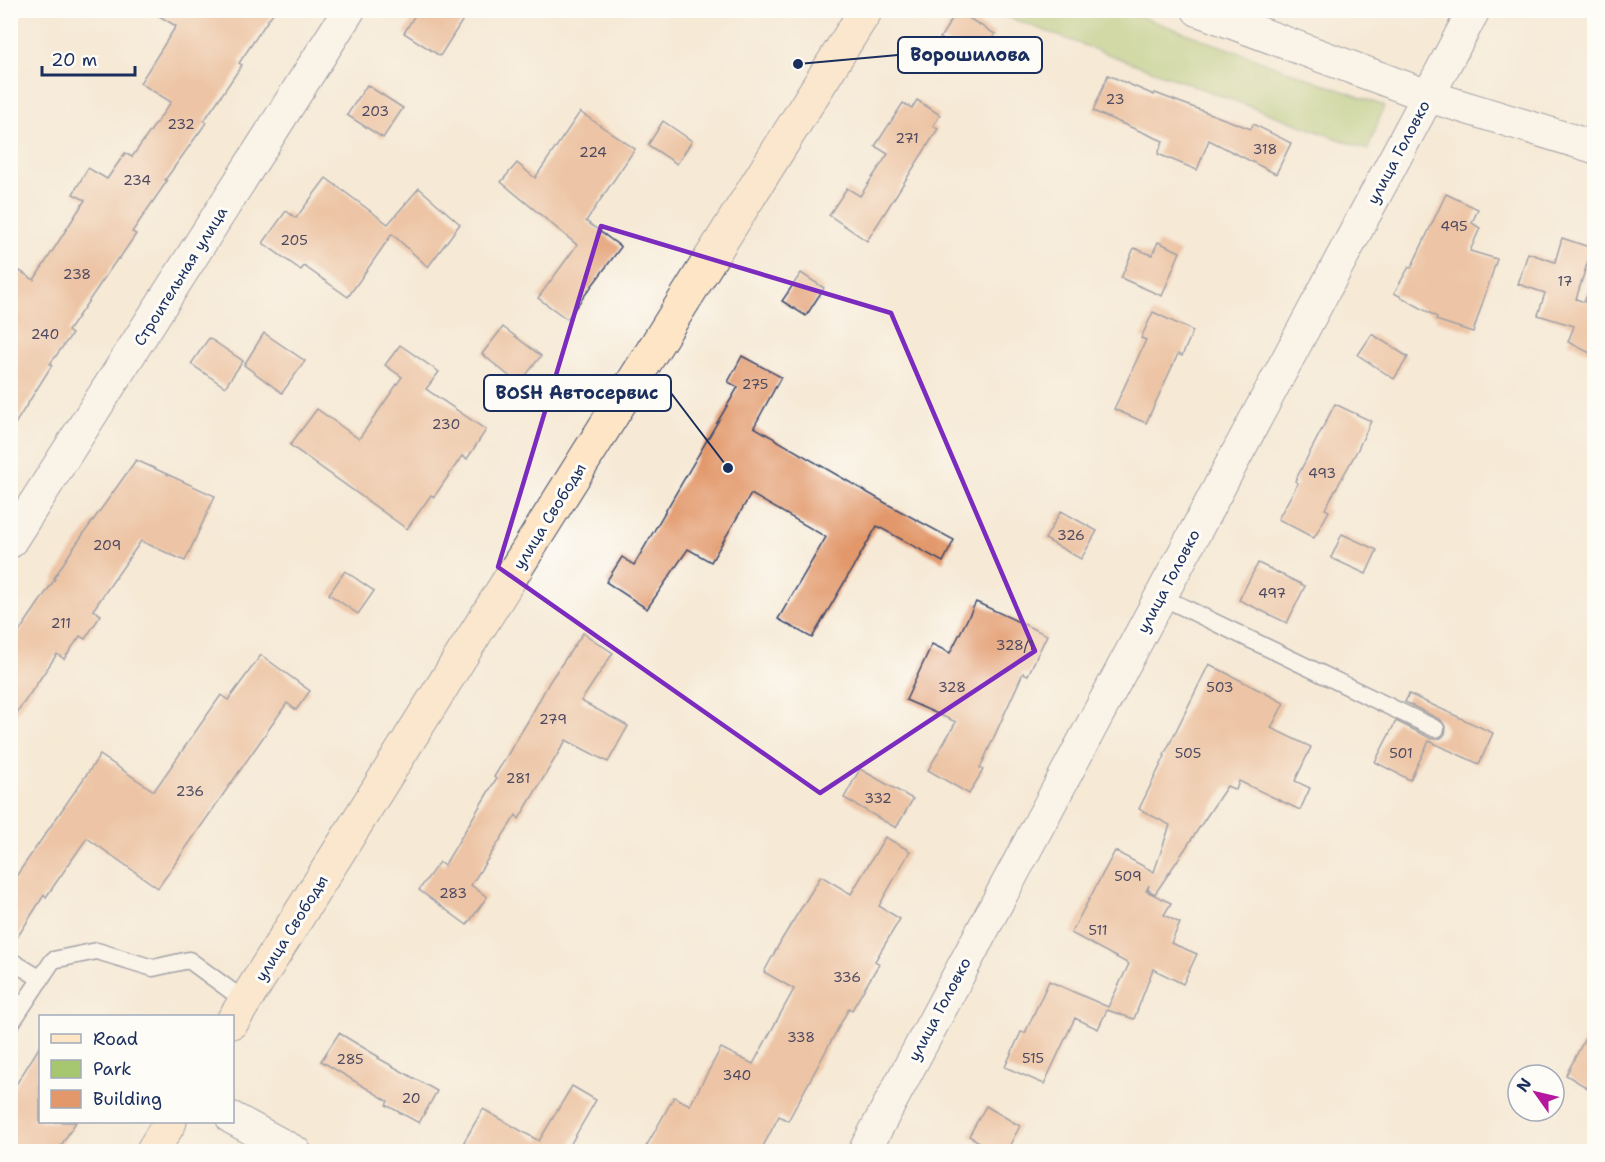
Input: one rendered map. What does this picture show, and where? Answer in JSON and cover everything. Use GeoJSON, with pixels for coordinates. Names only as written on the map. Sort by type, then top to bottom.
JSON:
{"type":"FeatureCollection","features":[{"type":"Feature","properties":{"kind":"main road","name":"улица Свободы"},"geometry":{"type":"LineString","coordinates":[[239,1011],[866,10]]}},
{"type":"Feature","properties":{"kind":"main road"},"geometry":{"type":"LineString","coordinates":[[152,1152],[169,1123]]}},
{"type":"Feature","properties":{"kind":"street","name":"Строительная улица"},"geometry":{"type":"LineString","coordinates":[[10,542],[349,10]]}},
{"type":"Feature","properties":{"kind":"street"},"geometry":{"type":"LineString","coordinates":[[1198,10],[1428,96],[1594,147]]}},
{"type":"Feature","properties":{"kind":"street","name":"улица Головко"},"geometry":{"type":"LineString","coordinates":[[864,1152],[1474,10]]}},
{"type":"Feature","properties":{"kind":"street"},"geometry":{"type":"LineString","coordinates":[[234,1119],[296,1152]]}},
{"type":"Feature","properties":{"kind":"lane"},"geometry":{"type":"LineString","coordinates":[[1160,596],[1437,729]]}},
{"type":"Feature","properties":{"kind":"lane"},"geometry":{"type":"LineString","coordinates":[[10,1025],[53,960],[97,951],[153,968],[189,960],[239,1011]]}},
{"type":"Feature","properties":{"kind":"lane"},"geometry":{"type":"LineString","coordinates":[[10,960],[41,979]]}},
{"type":"Feature","properties":{"kind":"highlighted area"},"geometry":{"type":"Polygon","coordinates":[[[601,226],[891,313],[1035,651],[820,793],[498,567],[601,226]]]}},
{"type":"Feature","properties":{"kind":"green space"},"geometry":{"type":"Polygon","coordinates":[[[991,11],[1126,11],[1384,106],[1368,150],[991,11]]]}},
{"type":"Feature","properties":{"kind":"building"},"geometry":{"type":"Polygon","coordinates":[[[149,10],[275,10],[239,63],[242,65],[204,121],[206,123],[165,180],[167,181],[132,232],[136,234],[68,331],[72,334],[50,364],[52,365],[10,432],[10,285],[20,271],[34,280],[85,200],[73,194],[88,168],[107,179],[125,153],[132,157],[171,102],[140,83],[176,26],[149,10]]]}},
{"type":"Feature","properties":{"kind":"building"},"geometry":{"type":"Polygon","coordinates":[[[418,10],[469,10],[440,56],[404,33],[418,10]]]}},
{"type":"Feature","properties":{"kind":"building"},"geometry":{"type":"Polygon","coordinates":[[[957,11],[995,34],[979,61],[940,38],[957,11]]]}},
{"type":"Feature","properties":{"kind":"building"},"geometry":{"type":"Polygon","coordinates":[[[1108,75],[1154,95],[1155,93],[1251,129],[1253,124],[1291,143],[1276,174],[1209,140],[1197,170],[1158,154],[1163,141],[1093,111],[1108,75]]]}},
{"type":"Feature","properties":{"kind":"building"},"geometry":{"type":"Polygon","coordinates":[[[367,85],[403,108],[383,138],[347,115],[367,85]]]}},
{"type":"Feature","properties":{"kind":"building"},"geometry":{"type":"Polygon","coordinates":[[[917,100],[940,115],[933,126],[938,129],[867,241],[829,215],[847,188],[860,196],[888,154],[875,146],[903,103],[912,108],[917,100]]]}},
{"type":"Feature","properties":{"kind":"building"},"geometry":{"type":"Polygon","coordinates":[[[580,112],[635,149],[586,221],[621,247],[567,319],[538,298],[577,245],[501,182],[517,163],[535,178],[580,112]]]}},
{"type":"Feature","properties":{"kind":"building"},"geometry":{"type":"Polygon","coordinates":[[[663,121],[692,141],[677,164],[648,145],[663,121]]]}},
{"type":"Feature","properties":{"kind":"building"},"geometry":{"type":"Polygon","coordinates":[[[326,178],[388,224],[419,188],[460,224],[428,267],[392,234],[348,297],[304,266],[301,270],[263,243],[286,211],[296,218],[326,178]]]}},
{"type":"Feature","properties":{"kind":"building"},"geometry":{"type":"Polygon","coordinates":[[[1446,194],[1478,209],[1472,223],[1480,228],[1470,251],[1497,259],[1473,332],[1436,320],[1437,317],[1394,293],[1409,267],[1411,268],[1446,194]]]}},
{"type":"Feature","properties":{"kind":"building"},"geometry":{"type":"Polygon","coordinates":[[[1562,238],[1592,248],[1576,299],[1584,302],[1594,278],[1594,355],[1568,342],[1574,326],[1538,315],[1545,293],[1518,284],[1528,253],[1555,262],[1562,238]]]}},
{"type":"Feature","properties":{"kind":"building"},"geometry":{"type":"Polygon","coordinates":[[[1158,242],[1180,252],[1162,296],[1121,278],[1134,248],[1152,255],[1158,242]]]}},
{"type":"Feature","properties":{"kind":"building"},"geometry":{"type":"Polygon","coordinates":[[[801,273],[824,288],[806,316],[782,301],[801,273]]]}},
{"type":"Feature","properties":{"kind":"building"},"geometry":{"type":"Polygon","coordinates":[[[1153,312],[1193,331],[1182,356],[1178,354],[1146,423],[1114,409],[1146,340],[1141,338],[1153,312]]]}},
{"type":"Feature","properties":{"kind":"building"},"geometry":{"type":"Polygon","coordinates":[[[503,327],[541,356],[519,384],[482,354],[503,327]]]}},
{"type":"Feature","properties":{"kind":"building"},"geometry":{"type":"Polygon","coordinates":[[[264,333],[305,361],[282,393],[244,365],[264,333]]]}},
{"type":"Feature","properties":{"kind":"building"},"geometry":{"type":"Polygon","coordinates":[[[1372,334],[1408,357],[1394,379],[1358,355],[1372,334]]]}},
{"type":"Feature","properties":{"kind":"building"},"geometry":{"type":"Polygon","coordinates":[[[209,338],[243,361],[225,387],[191,364],[209,338]]]}},
{"type":"Feature","properties":{"kind":"building"},"geometry":{"type":"Polygon","coordinates":[[[400,345],[439,372],[426,389],[486,430],[467,459],[462,456],[434,497],[431,495],[407,529],[290,445],[317,409],[359,439],[402,377],[385,365],[400,345]]]}},
{"type":"Feature","properties":{"kind":"building"},"geometry":{"type":"Polygon","coordinates":[[[742,356],[781,377],[754,427],[954,540],[943,562],[877,526],[812,638],[778,619],[826,537],[751,494],[711,562],[688,549],[647,609],[606,582],[622,557],[634,565],[738,387],[728,382],[742,356]]]}},
{"type":"Feature","properties":{"kind":"building"},"geometry":{"type":"Polygon","coordinates":[[[1335,404],[1371,421],[1325,509],[1329,511],[1314,538],[1278,519],[1298,483],[1295,481],[1335,404]]]}},
{"type":"Feature","properties":{"kind":"building"},"geometry":{"type":"Polygon","coordinates":[[[136,460],[215,496],[185,561],[141,541],[93,610],[101,615],[85,639],[80,636],[64,659],[57,654],[10,723],[10,645],[72,550],[136,460]]]}},
{"type":"Feature","properties":{"kind":"building"},"geometry":{"type":"Polygon","coordinates":[[[1061,511],[1097,531],[1081,559],[1045,539],[1061,511]]]}},
{"type":"Feature","properties":{"kind":"building"},"geometry":{"type":"Polygon","coordinates":[[[1342,534],[1377,550],[1366,574],[1331,558],[1342,534]]]}},
{"type":"Feature","properties":{"kind":"building"},"geometry":{"type":"Polygon","coordinates":[[[1258,563],[1305,586],[1287,623],[1239,600],[1258,563]]]}},
{"type":"Feature","properties":{"kind":"building"},"geometry":{"type":"Polygon","coordinates":[[[345,571],[374,591],[358,614],[329,594],[345,571]]]}},
{"type":"Feature","properties":{"kind":"building"},"geometry":{"type":"Polygon","coordinates":[[[976,602],[1047,635],[1028,675],[1023,673],[980,768],[983,770],[969,794],[928,770],[956,722],[906,700],[932,644],[950,653],[976,602]]]}},
{"type":"Feature","properties":{"kind":"building"},"geometry":{"type":"Polygon","coordinates":[[[583,633],[613,653],[581,701],[628,726],[608,762],[566,740],[519,819],[516,815],[471,885],[487,897],[467,925],[419,890],[439,862],[444,866],[496,779],[494,777],[550,681],[583,633]]]}},
{"type":"Feature","properties":{"kind":"building"},"geometry":{"type":"Polygon","coordinates":[[[261,655],[310,691],[296,710],[287,703],[158,888],[87,838],[46,897],[44,895],[10,949],[10,885],[100,755],[154,791],[221,695],[228,700],[261,655]]]}},
{"type":"Feature","properties":{"kind":"building"},"geometry":{"type":"Polygon","coordinates":[[[1209,664],[1284,703],[1271,728],[1311,747],[1295,781],[1310,788],[1300,810],[1239,781],[1236,790],[1227,786],[1155,894],[1148,890],[1149,885],[1146,891],[1171,903],[1164,915],[1180,923],[1171,943],[1197,954],[1183,984],[1153,969],[1134,1019],[1107,1010],[1098,1029],[1075,1018],[1044,1084],[1005,1067],[1021,1032],[1025,1033],[1049,981],[1108,1007],[1129,964],[1071,933],[1115,851],[1154,872],[1170,825],[1139,809],[1209,664]]]}},
{"type":"Feature","properties":{"kind":"building"},"geometry":{"type":"Polygon","coordinates":[[[1409,694],[1493,733],[1479,764],[1429,741],[1410,780],[1375,762],[1396,721],[1432,739],[1441,738],[1445,734],[1446,728],[1441,720],[1405,702],[1409,694]]]}},
{"type":"Feature","properties":{"kind":"building"},"geometry":{"type":"Polygon","coordinates":[[[860,769],[913,799],[896,828],[844,798],[860,769]]]}},
{"type":"Feature","properties":{"kind":"building"},"geometry":{"type":"Polygon","coordinates":[[[885,837],[910,851],[879,906],[900,919],[875,961],[879,964],[852,1010],[849,1008],[788,1121],[779,1116],[760,1152],[643,1152],[674,1097],[690,1105],[721,1048],[753,1064],[794,989],[764,972],[782,939],[821,876],[851,894],[885,837]]]}},
{"type":"Feature","properties":{"kind":"building"},"geometry":{"type":"Polygon","coordinates":[[[1594,1021],[1594,1092],[1566,1075],[1594,1021]]]}},
{"type":"Feature","properties":{"kind":"building"},"geometry":{"type":"Polygon","coordinates":[[[339,1033],[437,1091],[419,1123],[386,1105],[388,1101],[321,1061],[339,1033]]]}},
{"type":"Feature","properties":{"kind":"building"},"geometry":{"type":"Polygon","coordinates":[[[39,1048],[39,1123],[75,1123],[57,1152],[10,1152],[10,1094],[39,1048]]]}},
{"type":"Feature","properties":{"kind":"building"},"geometry":{"type":"Polygon","coordinates":[[[572,1086],[596,1100],[566,1152],[458,1152],[483,1109],[539,1141],[572,1086]]]}},
{"type":"Feature","properties":{"kind":"building"},"geometry":{"type":"Polygon","coordinates":[[[986,1106],[1020,1126],[1006,1152],[996,1152],[969,1136],[986,1106]]]}},
{"type":"Feature","properties":{"kind":"place","name":"Ворошилова"},"geometry":{"type":"Point","coordinates":[798,64]}},
{"type":"Feature","properties":{"kind":"place","name":"BOSH Автосервис"},"geometry":{"type":"Point","coordinates":[728,468]}}]}
